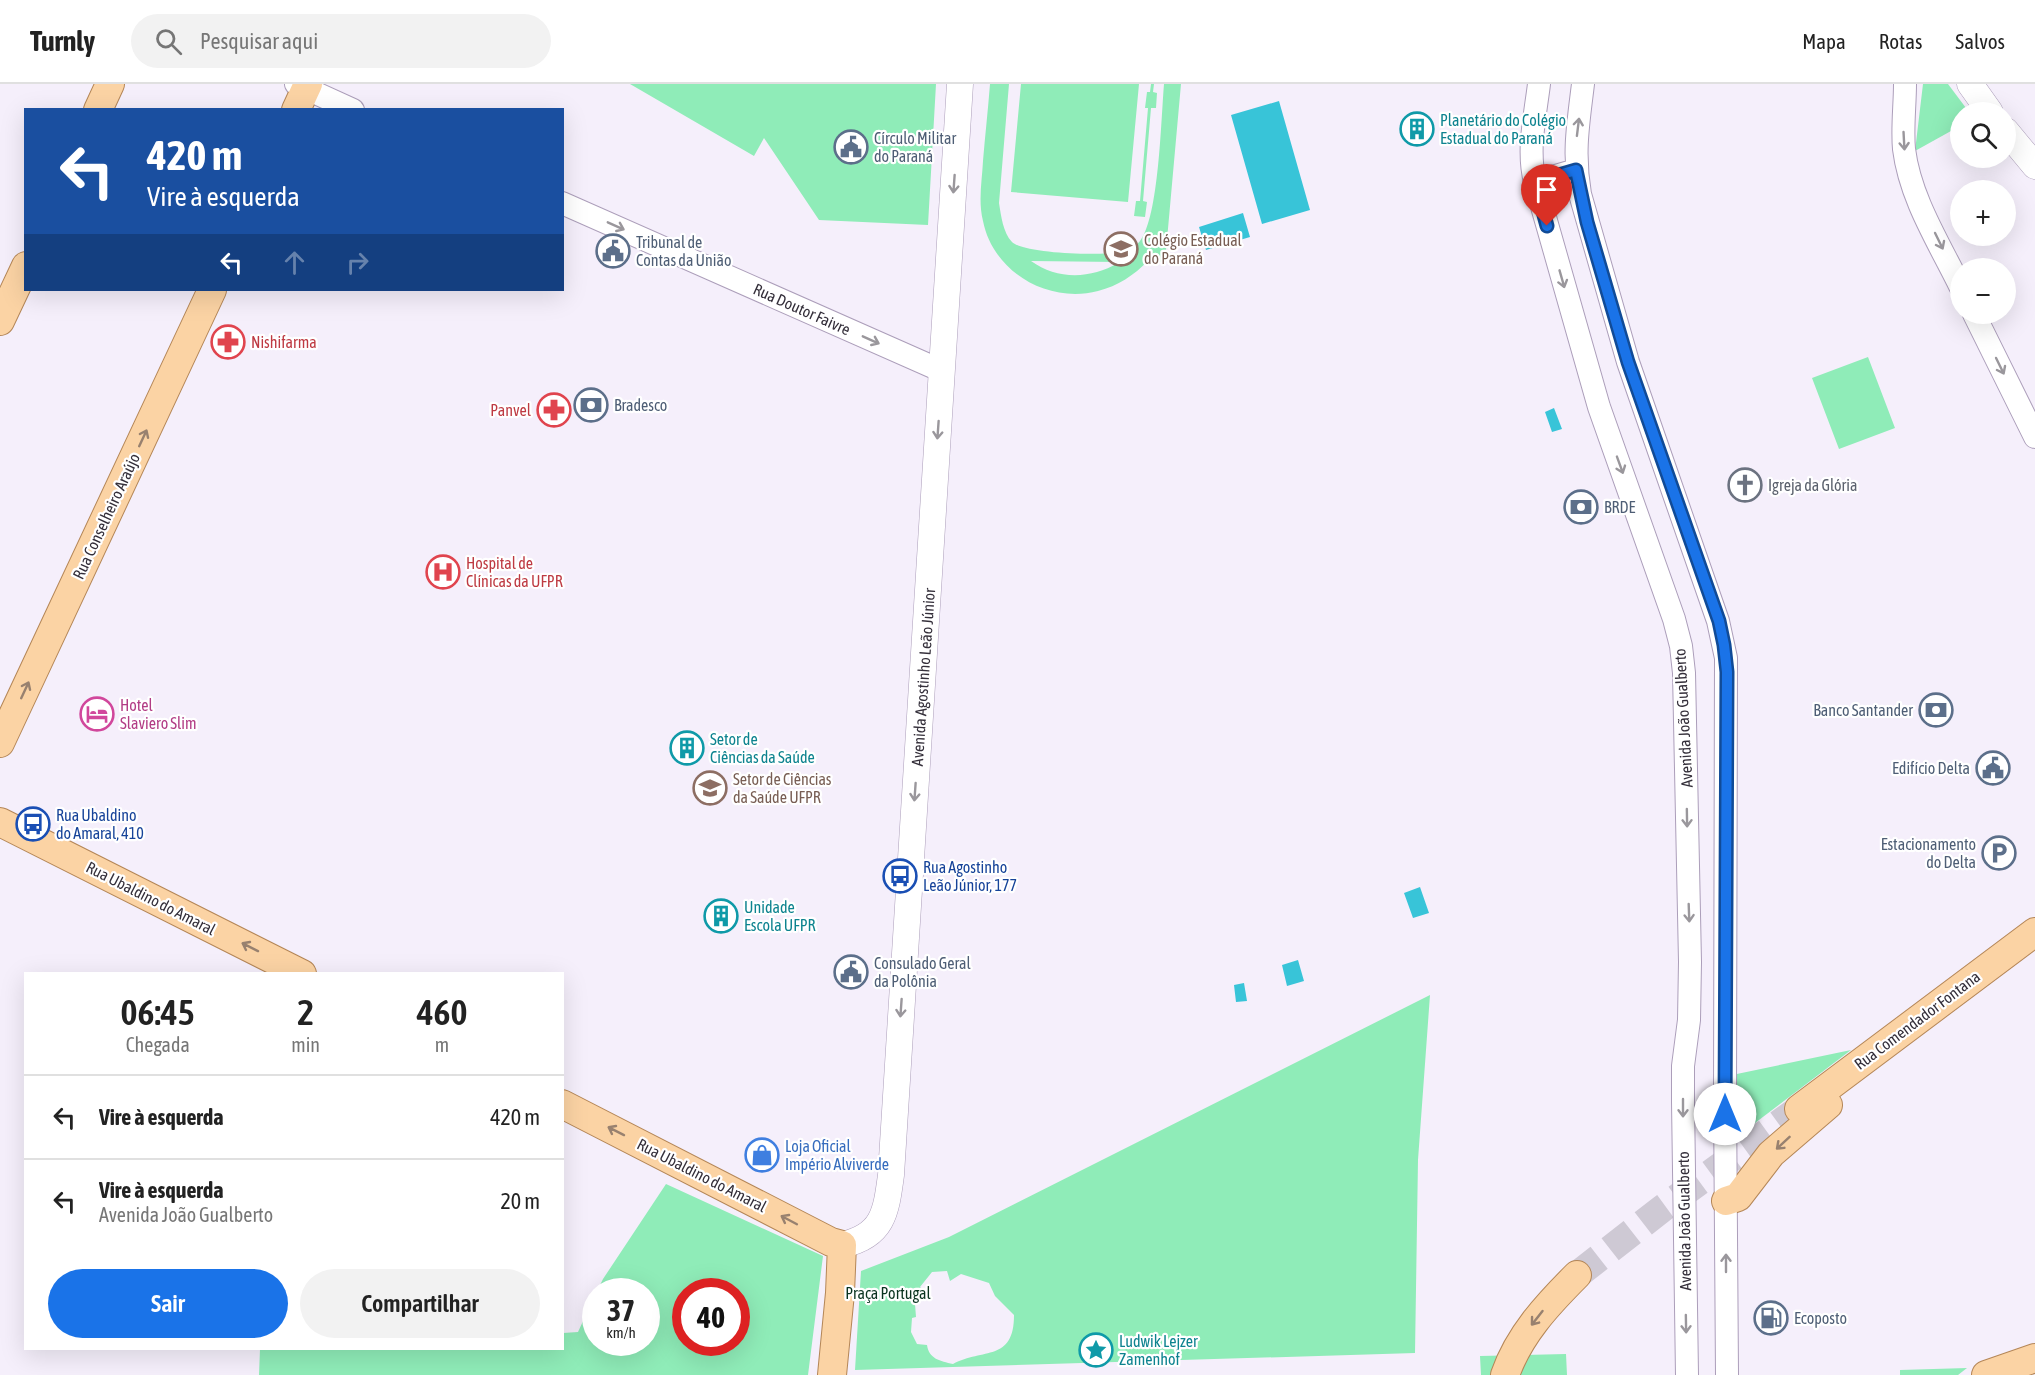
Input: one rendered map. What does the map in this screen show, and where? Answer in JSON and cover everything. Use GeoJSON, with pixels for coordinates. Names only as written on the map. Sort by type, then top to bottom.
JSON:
{"type":"FeatureCollection","features":[{"type":"Feature","properties":{"kind":"main road"},"geometry":{"type":"LineString","coordinates":[[99,108],[110,84]]}},
{"type":"Feature","properties":{"kind":"main road","name":"Avenida Agostinho Leão Júnior"},"geometry":{"type":"LineString","coordinates":[[842,1245],[864,1238],[879,1225],[891,1175],[960,84]]}},
{"type":"Feature","properties":{"kind":"main road"},"geometry":{"type":"LineString","coordinates":[[1970,84],[1983,102]]}},
{"type":"Feature","properties":{"kind":"main road"},"geometry":{"type":"LineString","coordinates":[[2016,143],[2035,165]]}},
{"type":"Feature","properties":{"kind":"main road"},"geometry":{"type":"LineString","coordinates":[[0,321],[24,270]]}},
{"type":"Feature","properties":{"kind":"main road","name":"Rua Conselheiro Araújo"},"geometry":{"type":"LineString","coordinates":[[0,743],[212,291]]}},
{"type":"Feature","properties":{"kind":"main road","name":"Rua Ubaldino do Amaral"},"geometry":{"type":"LineString","coordinates":[[0,822],[298,972]]}},
{"type":"Feature","properties":{"kind":"main road","name":"Rua Comendador Fontana"},"geometry":{"type":"LineString","coordinates":[[1799,1109],[2035,932]]}},
{"type":"Feature","properties":{"kind":"main road"},"geometry":{"type":"LineString","coordinates":[[1726,1201],[1742,1193],[1753,1175],[1789,1137],[1899,1053],[1907,1044],[1917,1021]]}},
{"type":"Feature","properties":{"kind":"main road","name":"Rua Ubaldino do Amaral"},"geometry":{"type":"LineString","coordinates":[[564,1105],[831,1242],[842,1245]]}},
{"type":"Feature","properties":{"kind":"main road"},"geometry":{"type":"LineString","coordinates":[[832,1375],[842,1245]]}},
{"type":"Feature","properties":{"kind":"main road"},"geometry":{"type":"LineString","coordinates":[[1505,1374],[1529,1328],[1577,1275]]}},
{"type":"Feature","properties":{"kind":"main road"},"geometry":{"type":"LineString","coordinates":[[1986,1375],[2035,1358]]}},
{"type":"Feature","properties":{"kind":"street","name":"Avenida João Gualberto"},"geometry":{"type":"LineString","coordinates":[[1539,84],[1531,145],[1531,167],[1599,407],[1674,619],[1683,664],[1690,962],[1689,1020],[1683,1066],[1687,1375]]}},
{"type":"Feature","properties":{"kind":"street"},"geometry":{"type":"LineString","coordinates":[[1583,84],[1575,147],[1576,170],[1587,222],[1628,362],[1719,621],[1726,658],[1727,1375]]}},
{"type":"Feature","properties":{"kind":"street"},"geometry":{"type":"LineString","coordinates":[[1905,84],[1904,147],[1917,196],[1950,265]]}},
{"type":"Feature","properties":{"kind":"street"},"geometry":{"type":"LineString","coordinates":[[302,92],[347,108]]}},
{"type":"Feature","properties":{"kind":"street"},"geometry":{"type":"LineString","coordinates":[[1535,182],[1576,170]]}},
{"type":"Feature","properties":{"kind":"street","name":"Rua Doutor Faivre"},"geometry":{"type":"LineString","coordinates":[[564,204],[942,371]]}},
{"type":"Feature","properties":{"kind":"street"},"geometry":{"type":"LineString","coordinates":[[1979,324],[2035,437]]}},
{"type":"Feature","properties":{"kind":"green space","name":"Círculo Militar do Paraná"},"geometry":{"type":"Polygon","coordinates":[[[630,84],[936,84],[928,225],[819,220],[764,138],[754,156],[630,84]]]}},
{"type":"Feature","properties":{"kind":"green space"},"geometry":{"type":"Polygon","coordinates":[[[990,84],[1009,84],[999,203],[1006,234],[1012,242],[1020,246],[1081,254],[1120,252],[1140,241],[1146,229],[1155,190],[1164,84],[1181,84],[1165,262],[1148,261],[1119,283],[1098,291],[1079,294],[1060,293],[1042,288],[1011,269],[998,255],[989,239],[981,206],[990,84]],[[1031,261],[1052,272],[1074,275],[1097,272],[1117,262],[1031,261]]]}},
{"type":"Feature","properties":{"kind":"green space"},"geometry":{"type":"Polygon","coordinates":[[[1021,84],[1139,84],[1128,202],[1011,192],[1021,84]]]}},
{"type":"Feature","properties":{"kind":"green space"},"geometry":{"type":"Polygon","coordinates":[[[1151,84],[1154,84],[1153,92],[1157,93],[1156,108],[1151,108],[1143,201],[1147,202],[1145,217],[1134,216],[1136,201],[1140,201],[1148,108],[1145,108],[1147,92],[1150,92],[1151,84]]]}},
{"type":"Feature","properties":{"kind":"green space"},"geometry":{"type":"Polygon","coordinates":[[[1923,84],[1948,84],[1962,102],[1950,102],[1950,132],[1915,151],[1923,84]]]}},
{"type":"Feature","properties":{"kind":"green space"},"geometry":{"type":"Polygon","coordinates":[[[1868,357],[1895,428],[1839,449],[1812,378],[1868,357]]]}},
{"type":"Feature","properties":{"kind":"green space","name":"Praça Portugal"},"geometry":{"type":"Polygon","coordinates":[[[1430,995],[1418,1160],[1415,1353],[855,1370],[861,1271],[949,1237],[1430,995]],[[947,1271],[932,1272],[920,1287],[924,1292],[915,1304],[916,1317],[912,1318],[911,1332],[917,1344],[927,1345],[933,1356],[953,1364],[1003,1347],[1013,1330],[1014,1315],[995,1296],[989,1283],[961,1274],[950,1281],[947,1271]]]}},
{"type":"Feature","properties":{"kind":"green space"},"geometry":{"type":"Polygon","coordinates":[[[1851,1050],[1730,1142],[1732,1075],[1851,1050]]]}},
{"type":"Feature","properties":{"kind":"green space"},"geometry":{"type":"Polygon","coordinates":[[[666,1184],[823,1256],[808,1375],[259,1375],[260,1350],[564,1350],[564,1333],[578,1332],[582,1323],[582,1356],[660,1356],[660,1278],[604,1278],[666,1184]]]}},
{"type":"Feature","properties":{"kind":"green space"},"geometry":{"type":"Polygon","coordinates":[[[1566,1354],[1567,1375],[1481,1375],[1480,1356],[1566,1354]]]}},
{"type":"Feature","properties":{"kind":"green space"},"geometry":{"type":"Polygon","coordinates":[[[1967,1368],[1958,1375],[1900,1375],[1900,1370],[1967,1368]]]}},
{"type":"Feature","properties":{"kind":"water"},"geometry":{"type":"Polygon","coordinates":[[[1279,101],[1310,210],[1262,224],[1231,115],[1279,101]]]}},
{"type":"Feature","properties":{"kind":"water"},"geometry":{"type":"Polygon","coordinates":[[[1243,213],[1250,237],[1206,250],[1199,227],[1243,213]]]}},
{"type":"Feature","properties":{"kind":"water"},"geometry":{"type":"Polygon","coordinates":[[[1554,408],[1562,429],[1552,432],[1545,412],[1554,408]]]}},
{"type":"Feature","properties":{"kind":"water"},"geometry":{"type":"Polygon","coordinates":[[[1420,887],[1429,913],[1413,918],[1404,893],[1420,887]]]}},
{"type":"Feature","properties":{"kind":"water"},"geometry":{"type":"Polygon","coordinates":[[[1298,960],[1304,981],[1287,986],[1282,965],[1298,960]]]}},
{"type":"Feature","properties":{"kind":"water"},"geometry":{"type":"Polygon","coordinates":[[[1244,983],[1247,1001],[1236,1002],[1234,985],[1244,983]]]}},
{"type":"Feature","properties":{"kind":"tunnel"},"geometry":{"type":"LineString","coordinates":[[1577,1275],[1663,1208],[1799,1109]]}},
{"type":"Feature","properties":{"kind":"place","name":"Planetário do Colégio Estadual do Paraná"},"geometry":{"type":"Point","coordinates":[1417,129]}},
{"type":"Feature","properties":{"kind":"place","name":"Círculo Militar do Paraná"},"geometry":{"type":"Point","coordinates":[851,147]}},
{"type":"Feature","properties":{"kind":"place","name":"Colégio Estadual do Paraná"},"geometry":{"type":"Point","coordinates":[1121,249]}},
{"type":"Feature","properties":{"kind":"place","name":"Tribunal de Contas da União"},"geometry":{"type":"Point","coordinates":[613,251]}},
{"type":"Feature","properties":{"kind":"place","name":"Nishifarma"},"geometry":{"type":"Point","coordinates":[228,342]}},
{"type":"Feature","properties":{"kind":"place","name":"Bradesco"},"geometry":{"type":"Point","coordinates":[591,405]}},
{"type":"Feature","properties":{"kind":"place","name":"Panvel"},"geometry":{"type":"Point","coordinates":[554,410]}},
{"type":"Feature","properties":{"kind":"place","name":"Igreja da Glória"},"geometry":{"type":"Point","coordinates":[1745,485]}},
{"type":"Feature","properties":{"kind":"place","name":"BRDE"},"geometry":{"type":"Point","coordinates":[1581,507]}},
{"type":"Feature","properties":{"kind":"place","name":"Hospital de Clínicas da UFPR"},"geometry":{"type":"Point","coordinates":[443,572]}},
{"type":"Feature","properties":{"kind":"place","name":"Banco Santander"},"geometry":{"type":"Point","coordinates":[1936,710]}},
{"type":"Feature","properties":{"kind":"place","name":"Hotel Slaviero Slim"},"geometry":{"type":"Point","coordinates":[97,714]}},
{"type":"Feature","properties":{"kind":"place","name":"Setor de Ciências da Saúde"},"geometry":{"type":"Point","coordinates":[687,748]}},
{"type":"Feature","properties":{"kind":"place","name":"Edifício Delta"},"geometry":{"type":"Point","coordinates":[1993,768]}},
{"type":"Feature","properties":{"kind":"place","name":"Setor de Ciências da Saúde UFPR"},"geometry":{"type":"Point","coordinates":[710,788]}},
{"type":"Feature","properties":{"kind":"place","name":"Rua Ubaldino do Amaral, 410"},"geometry":{"type":"Point","coordinates":[33,824]}},
{"type":"Feature","properties":{"kind":"place","name":"Estacionamento do Delta"},"geometry":{"type":"Point","coordinates":[1999,853]}},
{"type":"Feature","properties":{"kind":"place","name":"Rua Agostinho Leão Júnior, 177"},"geometry":{"type":"Point","coordinates":[900,876]}},
{"type":"Feature","properties":{"kind":"place","name":"Unidade Escola UFPR"},"geometry":{"type":"Point","coordinates":[721,916]}},
{"type":"Feature","properties":{"kind":"place","name":"Consulado Geral da Polônia"},"geometry":{"type":"Point","coordinates":[851,972]}},
{"type":"Feature","properties":{"kind":"place","name":"Loja Oficial Império Alviverde"},"geometry":{"type":"Point","coordinates":[762,1155]}},
{"type":"Feature","properties":{"kind":"place","name":"Ecoposto"},"geometry":{"type":"Point","coordinates":[1771,1318]}},
{"type":"Feature","properties":{"kind":"place","name":"Ludwik Lejzer Zamenhof"},"geometry":{"type":"Point","coordinates":[1096,1350]}},
{"type":"Feature","properties":{"kind":"route"},"geometry":{"type":"LineString","coordinates":[[1547,226],[1535,182],[1576,170],[1587,222],[1628,362],[1719,621],[1724,645],[1727,672],[1725,707],[1725,1114]]}}]}
